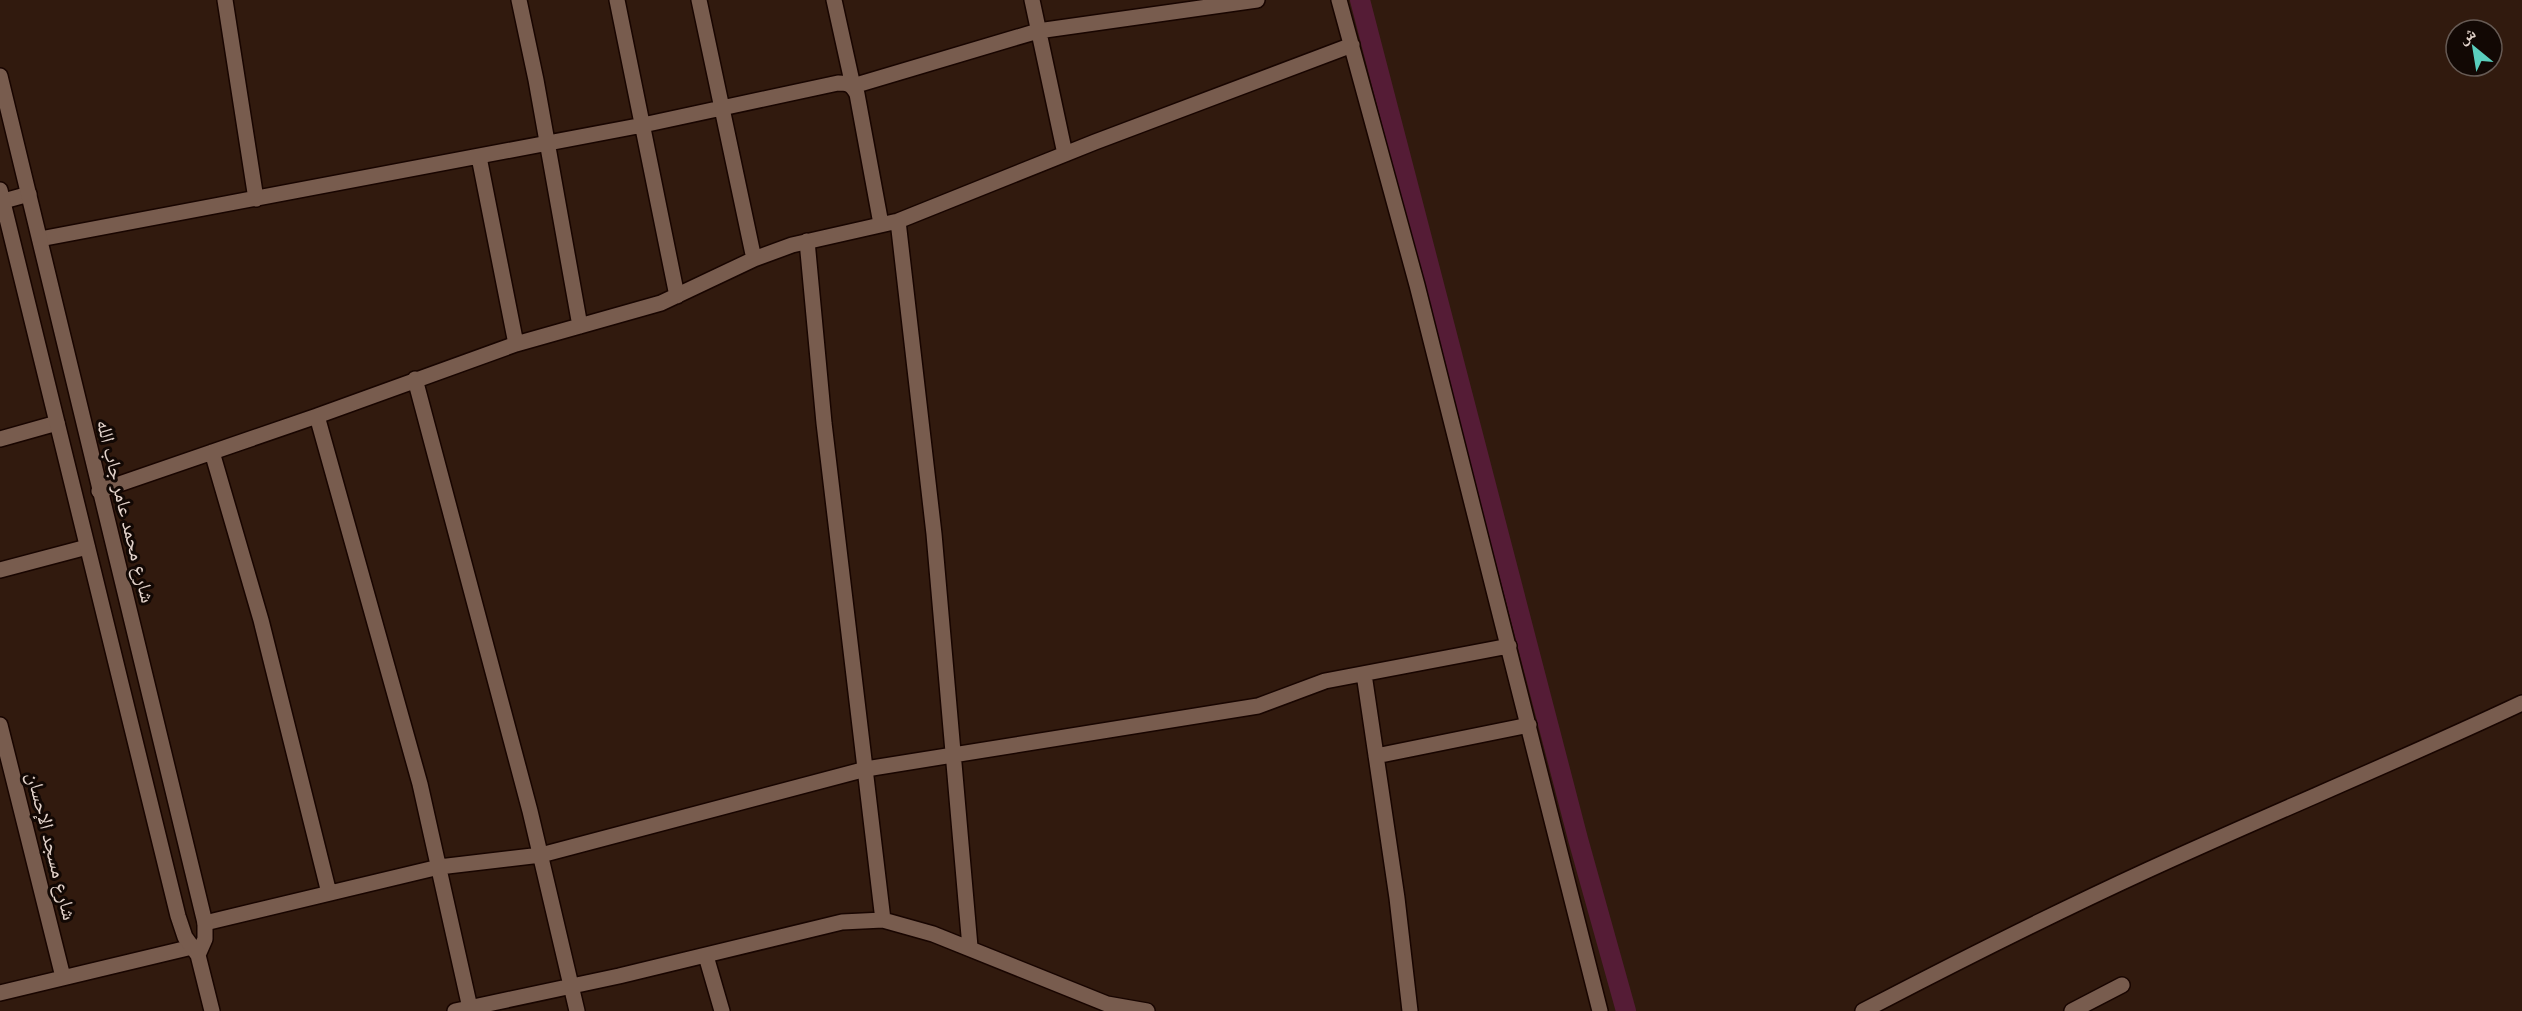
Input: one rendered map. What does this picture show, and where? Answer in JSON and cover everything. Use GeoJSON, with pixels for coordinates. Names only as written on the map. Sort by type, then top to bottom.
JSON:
{"type":"FeatureCollection","features":[{"type":"Feature","properties":{"kind":"street"},"geometry":{"type":"LineString","coordinates":[[225,0],[232,33],[256,199]]}},
{"type":"Feature","properties":{"kind":"street"},"geometry":{"type":"LineString","coordinates":[[519,0],[548,144],[580,326]]}},
{"type":"Feature","properties":{"kind":"street"},"geometry":{"type":"LineString","coordinates":[[617,0],[677,296]]}},
{"type":"Feature","properties":{"kind":"street"},"geometry":{"type":"LineString","coordinates":[[699,0],[754,259]]}},
{"type":"Feature","properties":{"kind":"street"},"geometry":{"type":"LineString","coordinates":[[834,0],[853,86],[857,94],[881,224]]}},
{"type":"Feature","properties":{"kind":"street"},"geometry":{"type":"LineString","coordinates":[[1032,0],[1065,154]]}},
{"type":"Feature","properties":{"kind":"street"},"geometry":{"type":"LineString","coordinates":[[853,86],[1038,31],[1257,0]]}},
{"type":"Feature","properties":{"kind":"street"},"geometry":{"type":"LineString","coordinates":[[1339,0],[1417,285],[1599,1011]]}},
{"type":"Feature","properties":{"kind":"street"},"geometry":{"type":"LineString","coordinates":[[99,491],[516,344],[677,296],[754,259],[807,241],[898,221],[1065,154],[1352,45]]}},
{"type":"Feature","properties":{"kind":"street","name":"شارع محمد عامر جاب الله"},"geometry":{"type":"LineString","coordinates":[[0,76],[205,923],[204,939],[195,951]]}},
{"type":"Feature","properties":{"kind":"street"},"geometry":{"type":"LineString","coordinates":[[40,239],[548,144],[838,82],[847,82],[853,86]]}},
{"type":"Feature","properties":{"kind":"street"},"geometry":{"type":"LineString","coordinates":[[479,157],[516,344]]}},
{"type":"Feature","properties":{"kind":"street"},"geometry":{"type":"LineString","coordinates":[[1,198],[29,194]]}},
{"type":"Feature","properties":{"kind":"street","name":"شارع محمد عامر جاب الله"},"geometry":{"type":"LineString","coordinates":[[1,198],[178,916],[195,951],[212,1011]]}},
{"type":"Feature","properties":{"kind":"street"},"geometry":{"type":"LineString","coordinates":[[898,221],[934,534],[970,947]]}},
{"type":"Feature","properties":{"kind":"street"},"geometry":{"type":"LineString","coordinates":[[807,241],[824,423],[883,920]]}},
{"type":"Feature","properties":{"kind":"street"},"geometry":{"type":"LineString","coordinates":[[415,379],[541,855],[577,1011]]}},
{"type":"Feature","properties":{"kind":"street"},"geometry":{"type":"LineString","coordinates":[[317,416],[420,784],[439,867],[463,1010],[706,956],[842,922],[883,920],[970,947],[1117,1008],[1147,1011]]}},
{"type":"Feature","properties":{"kind":"street"},"geometry":{"type":"LineString","coordinates":[[0,439],[57,423]]}},
{"type":"Feature","properties":{"kind":"street"},"geometry":{"type":"LineString","coordinates":[[212,452],[261,620],[329,893]]}},
{"type":"Feature","properties":{"kind":"street"},"geometry":{"type":"LineString","coordinates":[[0,570],[87,547]]}},
{"type":"Feature","properties":{"kind":"street"},"geometry":{"type":"LineString","coordinates":[[205,923],[439,867],[541,855],[866,769],[1258,705],[1305,687],[1509,646]]}},
{"type":"Feature","properties":{"kind":"street"},"geometry":{"type":"LineString","coordinates":[[1364,674],[1410,1011]]}},
{"type":"Feature","properties":{"kind":"street"},"geometry":{"type":"LineString","coordinates":[[1863,1011],[2013,934],[2150,869],[2408,756],[2522,703]]}},
{"type":"Feature","properties":{"kind":"street","name":"شارع مسجد الإحسان"},"geometry":{"type":"LineString","coordinates":[[0,725],[63,977]]}},
{"type":"Feature","properties":{"kind":"street"},"geometry":{"type":"LineString","coordinates":[[1376,756],[1529,725]]}},
{"type":"Feature","properties":{"kind":"street"},"geometry":{"type":"LineString","coordinates":[[0,993],[63,977],[195,951]]}},
{"type":"Feature","properties":{"kind":"street"},"geometry":{"type":"LineString","coordinates":[[706,956],[722,1011]]}},
{"type":"Feature","properties":{"kind":"street"},"geometry":{"type":"LineString","coordinates":[[2072,1011],[2122,985]]}},
{"type":"Feature","properties":{"kind":"waterway"},"geometry":{"type":"LineString","coordinates":[[1360,0],[1578,839],[1626,1011]]}}]}
